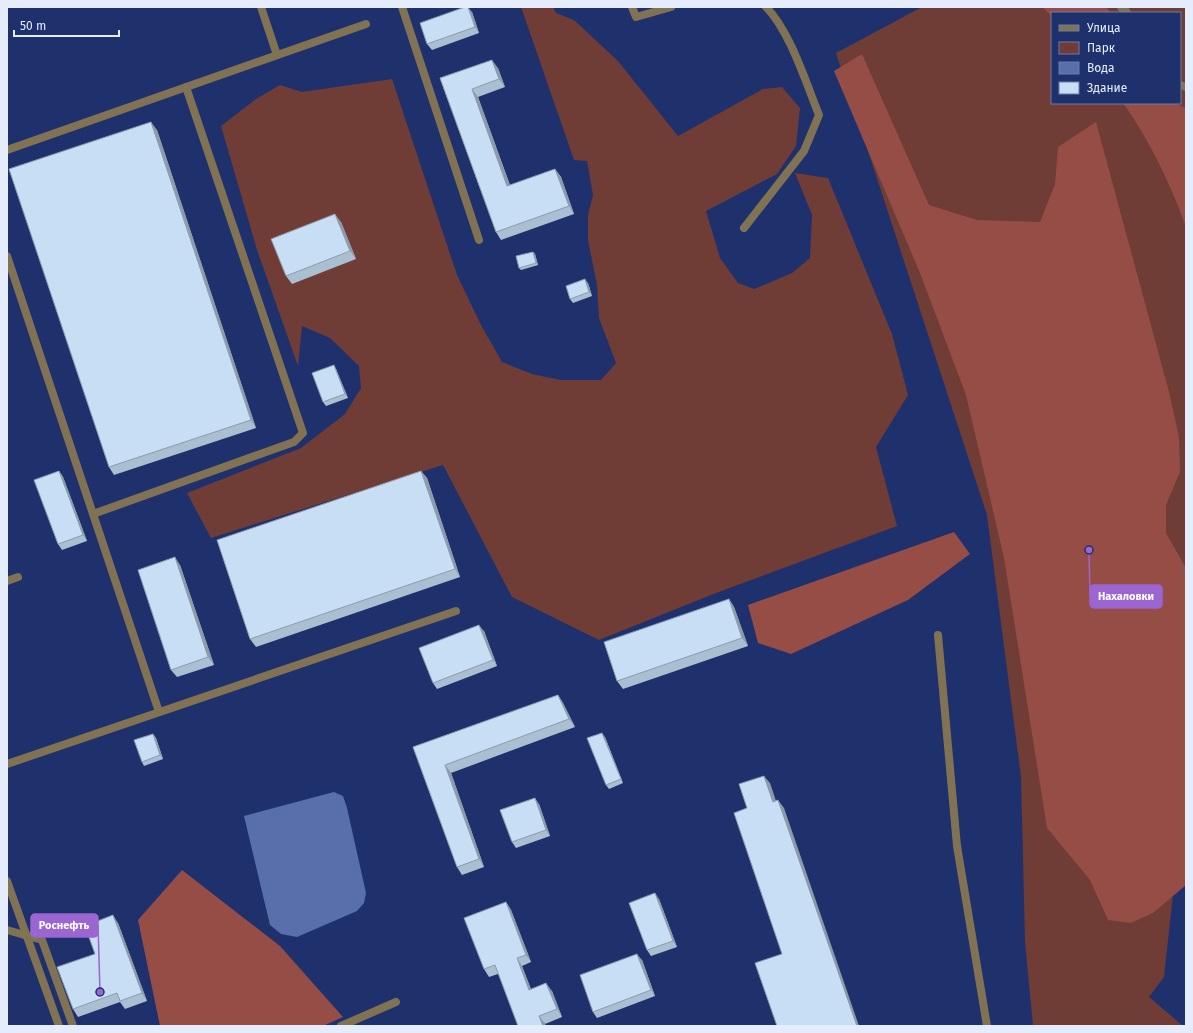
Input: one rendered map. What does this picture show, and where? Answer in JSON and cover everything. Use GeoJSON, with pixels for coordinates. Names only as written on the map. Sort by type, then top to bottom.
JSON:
{"type":"FeatureCollection","features":[{"type":"Feature","properties":{"kind":"lane"},"geometry":{"type":"LineString","coordinates":[[261,7],[277,55]]}},
{"type":"Feature","properties":{"kind":"lane"},"geometry":{"type":"LineString","coordinates":[[402,7],[479,240]]}},
{"type":"Feature","properties":{"kind":"lane"},"geometry":{"type":"LineString","coordinates":[[632,7],[636,17],[671,7]]}},
{"type":"Feature","properties":{"kind":"lane"},"geometry":{"type":"LineString","coordinates":[[744,228],[804,151],[819,115],[794,51],[774,15],[766,7]]}},
{"type":"Feature","properties":{"kind":"lane"},"geometry":{"type":"LineString","coordinates":[[7,150],[366,24]]}},
{"type":"Feature","properties":{"kind":"lane"},"geometry":{"type":"LineString","coordinates":[[93,514],[294,442],[303,433],[186,87]]}},
{"type":"Feature","properties":{"kind":"lane"},"geometry":{"type":"LineString","coordinates":[[7,256],[159,712]]}},
{"type":"Feature","properties":{"kind":"lane"},"geometry":{"type":"LineString","coordinates":[[7,581],[18,577]]}},
{"type":"Feature","properties":{"kind":"lane"},"geometry":{"type":"LineString","coordinates":[[7,764],[456,611]]}},
{"type":"Feature","properties":{"kind":"lane"},"geometry":{"type":"LineString","coordinates":[[938,635],[957,846],[987,1026]]}},
{"type":"Feature","properties":{"kind":"lane"},"geometry":{"type":"LineString","coordinates":[[7,880],[59,1026]]}},
{"type":"Feature","properties":{"kind":"lane"},"geometry":{"type":"LineString","coordinates":[[7,930],[42,940],[73,1026]]}},
{"type":"Feature","properties":{"kind":"lane"},"geometry":{"type":"LineString","coordinates":[[341,1026],[396,1002]]}},
{"type":"Feature","properties":{"kind":"green space"},"geometry":{"type":"Polygon","coordinates":[[[521,7],[553,7],[556,13],[574,20],[618,61],[678,136],[763,89],[782,87],[800,108],[796,146],[777,174],[706,211],[720,258],[738,283],[754,289],[792,273],[810,258],[812,215],[795,173],[828,178],[892,334],[908,395],[876,447],[897,526],[716,593],[599,640],[512,597],[443,465],[211,538],[187,493],[301,448],[345,414],[361,388],[359,366],[330,338],[302,326],[298,366],[257,250],[221,126],[256,99],[280,85],[302,92],[392,79],[457,275],[481,325],[502,362],[532,374],[561,380],[601,380],[616,363],[599,318],[597,285],[588,240],[588,215],[593,195],[587,161],[574,160],[521,7]]]}},
{"type":"Feature","properties":{"kind":"green space"},"geometry":{"type":"Polygon","coordinates":[[[922,7],[1186,7],[1186,586],[1177,858],[1164,977],[1149,997],[1183,1026],[1033,1026],[1025,942],[1021,777],[987,515],[836,53],[922,7]]]}},
{"type":"Feature","properties":{"kind":"shaded area"},"geometry":{"type":"Polygon","coordinates":[[[1042,7],[1106,7],[1110,12],[1051,12],[1051,15],[1042,7]]]}},
{"type":"Feature","properties":{"kind":"shaded area"},"geometry":{"type":"Polygon","coordinates":[[[862,54],[929,205],[977,220],[1040,222],[1055,184],[1058,147],[1096,122],[1169,392],[1179,437],[1180,472],[1166,505],[1166,533],[1186,568],[1186,885],[1153,913],[1131,923],[1108,920],[1090,880],[1047,828],[1004,558],[966,395],[920,273],[834,71],[862,54]]]}},
{"type":"Feature","properties":{"kind":"shaded area"},"geometry":{"type":"Polygon","coordinates":[[[1124,104],[1176,104],[1186,108],[1186,227],[1159,163],[1133,117],[1124,104]]]}},
{"type":"Feature","properties":{"kind":"shaded area"},"geometry":{"type":"Polygon","coordinates":[[[954,532],[970,554],[908,600],[791,654],[758,643],[748,605],[954,532]]]}},
{"type":"Feature","properties":{"kind":"shaded area"},"geometry":{"type":"Polygon","coordinates":[[[182,870],[280,946],[343,1017],[323,1026],[160,1026],[138,920],[182,870]]]}},
{"type":"Feature","properties":{"kind":"water"},"geometry":{"type":"Polygon","coordinates":[[[334,792],[343,796],[347,808],[366,893],[364,903],[357,911],[297,937],[281,934],[270,925],[244,816],[334,792]]]}},
{"type":"Feature","properties":{"kind":"building"},"geometry":{"type":"Polygon","coordinates":[[[468,7],[475,27],[427,44],[420,23],[468,7]]]}},
{"type":"Feature","properties":{"kind":"building"},"geometry":{"type":"Polygon","coordinates":[[[492,60],[499,79],[472,89],[507,186],[555,169],[569,206],[496,232],[440,78],[492,60]]]}},
{"type":"Feature","properties":{"kind":"building"},"geometry":{"type":"Polygon","coordinates":[[[151,122],[251,420],[109,467],[9,169],[151,122]]]}},
{"type":"Feature","properties":{"kind":"building"},"geometry":{"type":"Polygon","coordinates":[[[335,214],[350,251],[286,276],[271,239],[335,214]]]}},
{"type":"Feature","properties":{"kind":"building"},"geometry":{"type":"Polygon","coordinates":[[[533,252],[536,263],[519,268],[516,256],[533,252]]]}},
{"type":"Feature","properties":{"kind":"building"},"geometry":{"type":"Polygon","coordinates":[[[585,279],[589,292],[570,299],[566,286],[585,279]]]}},
{"type":"Feature","properties":{"kind":"building"},"geometry":{"type":"Polygon","coordinates":[[[334,365],[345,394],[323,402],[312,373],[334,365]]]}},
{"type":"Feature","properties":{"kind":"building"},"geometry":{"type":"Polygon","coordinates":[[[59,471],[83,535],[58,544],[34,480],[59,471]]]}},
{"type":"Feature","properties":{"kind":"building"},"geometry":{"type":"Polygon","coordinates":[[[421,471],[455,569],[250,639],[217,540],[421,471]]]}},
{"type":"Feature","properties":{"kind":"building"},"geometry":{"type":"Polygon","coordinates":[[[175,557],[208,657],[171,670],[138,570],[175,557]]]}},
{"type":"Feature","properties":{"kind":"building"},"geometry":{"type":"Polygon","coordinates":[[[729,599],[742,638],[617,681],[604,642],[729,599]]]}},
{"type":"Feature","properties":{"kind":"building"},"geometry":{"type":"Polygon","coordinates":[[[479,625],[493,660],[433,683],[419,648],[479,625]]]}},
{"type":"Feature","properties":{"kind":"building"},"geometry":{"type":"Polygon","coordinates":[[[558,695],[569,719],[445,765],[479,859],[457,867],[413,747],[558,695]]]}},
{"type":"Feature","properties":{"kind":"building"},"geometry":{"type":"Polygon","coordinates":[[[602,733],[621,779],[606,785],[587,738],[602,733]]]}},
{"type":"Feature","properties":{"kind":"building"},"geometry":{"type":"Polygon","coordinates":[[[153,734],[160,755],[142,762],[134,740],[153,734]]]}},
{"type":"Feature","properties":{"kind":"building"},"geometry":{"type":"Polygon","coordinates":[[[764,776],[773,802],[778,800],[857,1026],[777,1026],[755,963],[782,954],[734,813],[747,808],[739,784],[764,776]]]}},
{"type":"Feature","properties":{"kind":"building"},"geometry":{"type":"Polygon","coordinates":[[[535,798],[546,830],[512,842],[500,810],[535,798]]]}},
{"type":"Feature","properties":{"kind":"building"},"geometry":{"type":"Polygon","coordinates":[[[655,893],[673,941],[647,950],[629,903],[655,893]]]}},
{"type":"Feature","properties":{"kind":"building"},"geometry":{"type":"Polygon","coordinates":[[[506,902],[526,955],[517,958],[529,990],[546,983],[557,1009],[539,1016],[543,1026],[518,1026],[495,965],[484,969],[464,918],[506,902]]]}},
{"type":"Feature","properties":{"kind":"building"},"geometry":{"type":"Polygon","coordinates":[[[113,915],[142,993],[120,1001],[117,993],[73,1009],[57,967],[95,954],[85,926],[113,915]]]}},
{"type":"Feature","properties":{"kind":"building"},"geometry":{"type":"Polygon","coordinates":[[[637,954],[651,990],[593,1012],[580,975],[637,954]]]}},
{"type":"Feature","properties":{"kind":"place","name":"Нахаловки"},"geometry":{"type":"Point","coordinates":[1089,550]}},
{"type":"Feature","properties":{"kind":"place","name":"Роснефть"},"geometry":{"type":"Point","coordinates":[100,992]}}]}
